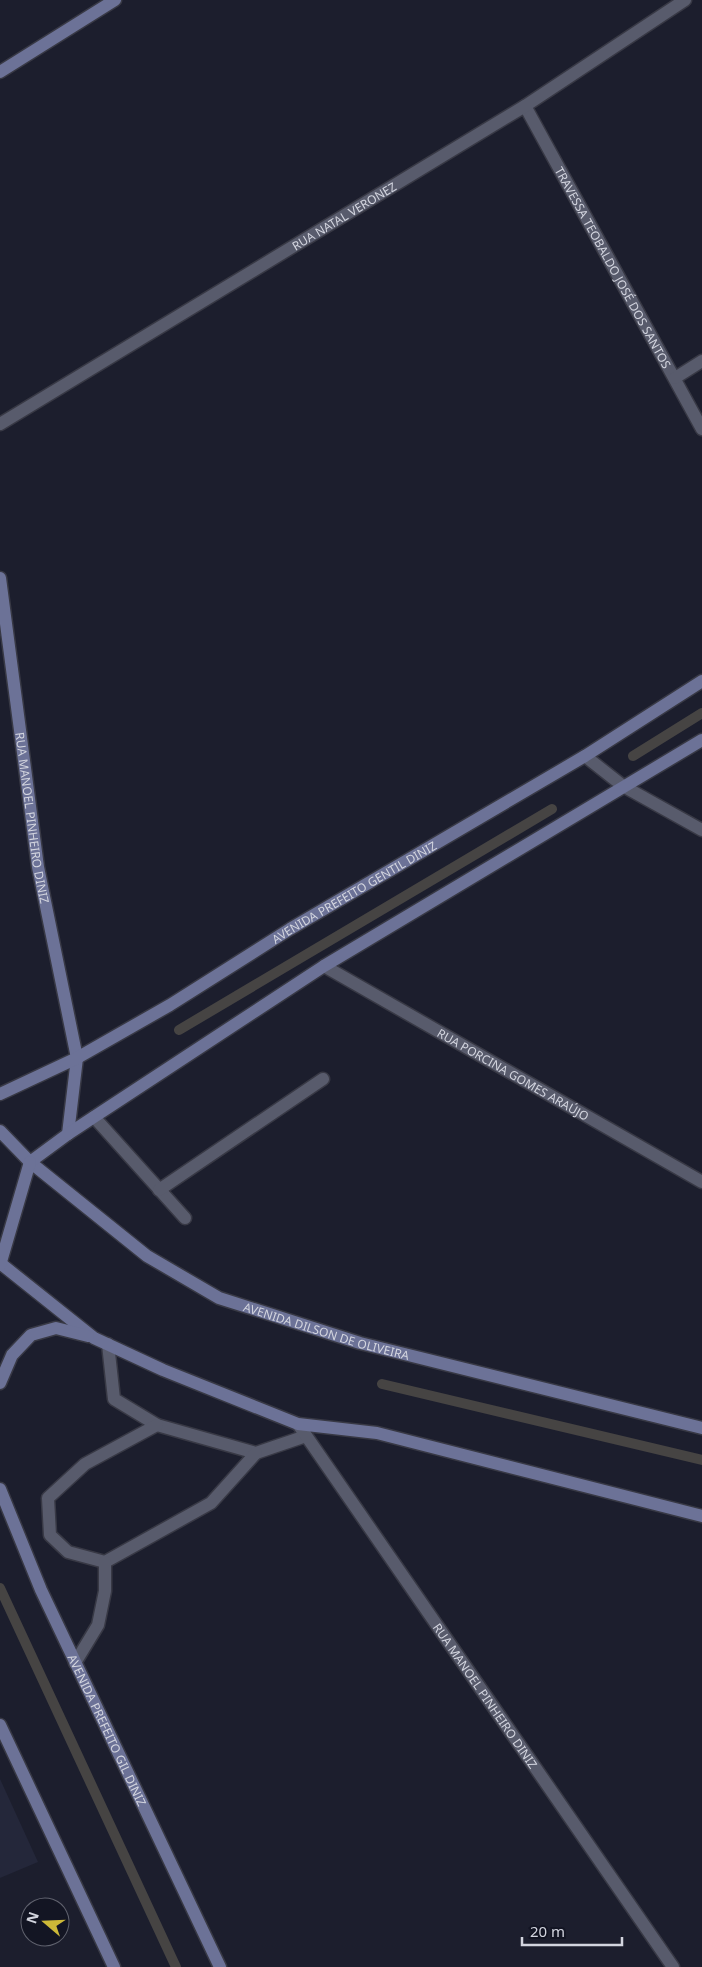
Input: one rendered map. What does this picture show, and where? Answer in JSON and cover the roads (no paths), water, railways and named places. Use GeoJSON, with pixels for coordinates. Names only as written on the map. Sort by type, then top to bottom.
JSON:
{"type":"FeatureCollection","features":[{"type":"Feature","properties":{"kind":"street"},"geometry":{"type":"LineString","coordinates":[[0,72],[115,0]]}},
{"type":"Feature","properties":{"kind":"street","name":"RUA NATAL VERONEZ"},"geometry":{"type":"LineString","coordinates":[[0,424],[525,106],[684,0]]}},
{"type":"Feature","properties":{"kind":"street","name":"TRAVESSA TEOBALDO JOSÉ DOS SANTOS"},"geometry":{"type":"LineString","coordinates":[[525,106],[702,429]]}},
{"type":"Feature","properties":{"kind":"street"},"geometry":{"type":"LineString","coordinates":[[675,378],[702,361]]}},
{"type":"Feature","properties":{"kind":"street","name":"RUA MANOEL PINHEIRO DINIZ"},"geometry":{"type":"LineString","coordinates":[[0,578],[38,867],[77,1058]]}},
{"type":"Feature","properties":{"kind":"street","name":"AVENIDA PREFEITO GENTIL DINIZ"},"geometry":{"type":"LineString","coordinates":[[0,1094],[77,1058],[170,1005],[290,929],[585,756],[702,681]]}},
{"type":"Feature","properties":{"kind":"street"},"geometry":{"type":"LineString","coordinates":[[94,1338],[0,1264],[30,1162],[68,1134],[324,966],[702,740]]}},
{"type":"Feature","properties":{"kind":"street"},"geometry":{"type":"LineString","coordinates":[[585,756],[623,786],[702,830]]}},
{"type":"Feature","properties":{"kind":"street","name":"RUA PORCINA GOMES ARAÚJO"},"geometry":{"type":"LineString","coordinates":[[324,966],[702,1182]]}},
{"type":"Feature","properties":{"kind":"street"},"geometry":{"type":"LineString","coordinates":[[68,1134],[77,1058]]}},
{"type":"Feature","properties":{"kind":"street"},"geometry":{"type":"LineString","coordinates":[[159,1190],[323,1079]]}},
{"type":"Feature","properties":{"kind":"street"},"geometry":{"type":"LineString","coordinates":[[94,1117],[185,1218]]}},
{"type":"Feature","properties":{"kind":"street","name":"AVENIDA DILSON DE OLIVEIRA"},"geometry":{"type":"LineString","coordinates":[[0,1131],[30,1162],[147,1256],[219,1298],[360,1343],[702,1428]]}},
{"type":"Feature","properties":{"kind":"street"},"geometry":{"type":"LineString","coordinates":[[0,1383],[12,1355],[31,1335],[56,1328],[94,1338],[163,1370],[298,1424],[377,1433],[702,1516]]}},
{"type":"Feature","properties":{"kind":"street"},"geometry":{"type":"LineString","coordinates":[[108,1344],[114,1400],[157,1425],[256,1453]]}},
{"type":"Feature","properties":{"kind":"street","name":"RUA MANOEL PINHEIRO DINIZ"},"geometry":{"type":"LineString","coordinates":[[298,1424],[673,1967]]}},
{"type":"Feature","properties":{"kind":"street"},"geometry":{"type":"LineString","coordinates":[[157,1425],[85,1464],[48,1498],[50,1535],[68,1552],[105,1562],[210,1503],[256,1453],[306,1436]]}},
{"type":"Feature","properties":{"kind":"street","name":"AVENIDA PREFEITO GIL DINIZ"},"geometry":{"type":"LineString","coordinates":[[0,1489],[41,1590],[220,1967]]}},
{"type":"Feature","properties":{"kind":"street"},"geometry":{"type":"LineString","coordinates":[[75,1662],[98,1625],[105,1591],[105,1562]]}},
{"type":"Feature","properties":{"kind":"street"},"geometry":{"type":"LineString","coordinates":[[0,1725],[114,1967]]}},
{"type":"Feature","properties":{"kind":"waterway"},"geometry":{"type":"LineString","coordinates":[[633,756],[702,713]]}},
{"type":"Feature","properties":{"kind":"waterway"},"geometry":{"type":"LineString","coordinates":[[179,1030],[552,809]]}},
{"type":"Feature","properties":{"kind":"waterway"},"geometry":{"type":"LineString","coordinates":[[382,1384],[702,1460]]}},
{"type":"Feature","properties":{"kind":"waterway"},"geometry":{"type":"LineString","coordinates":[[0,1588],[176,1967]]}}]}
